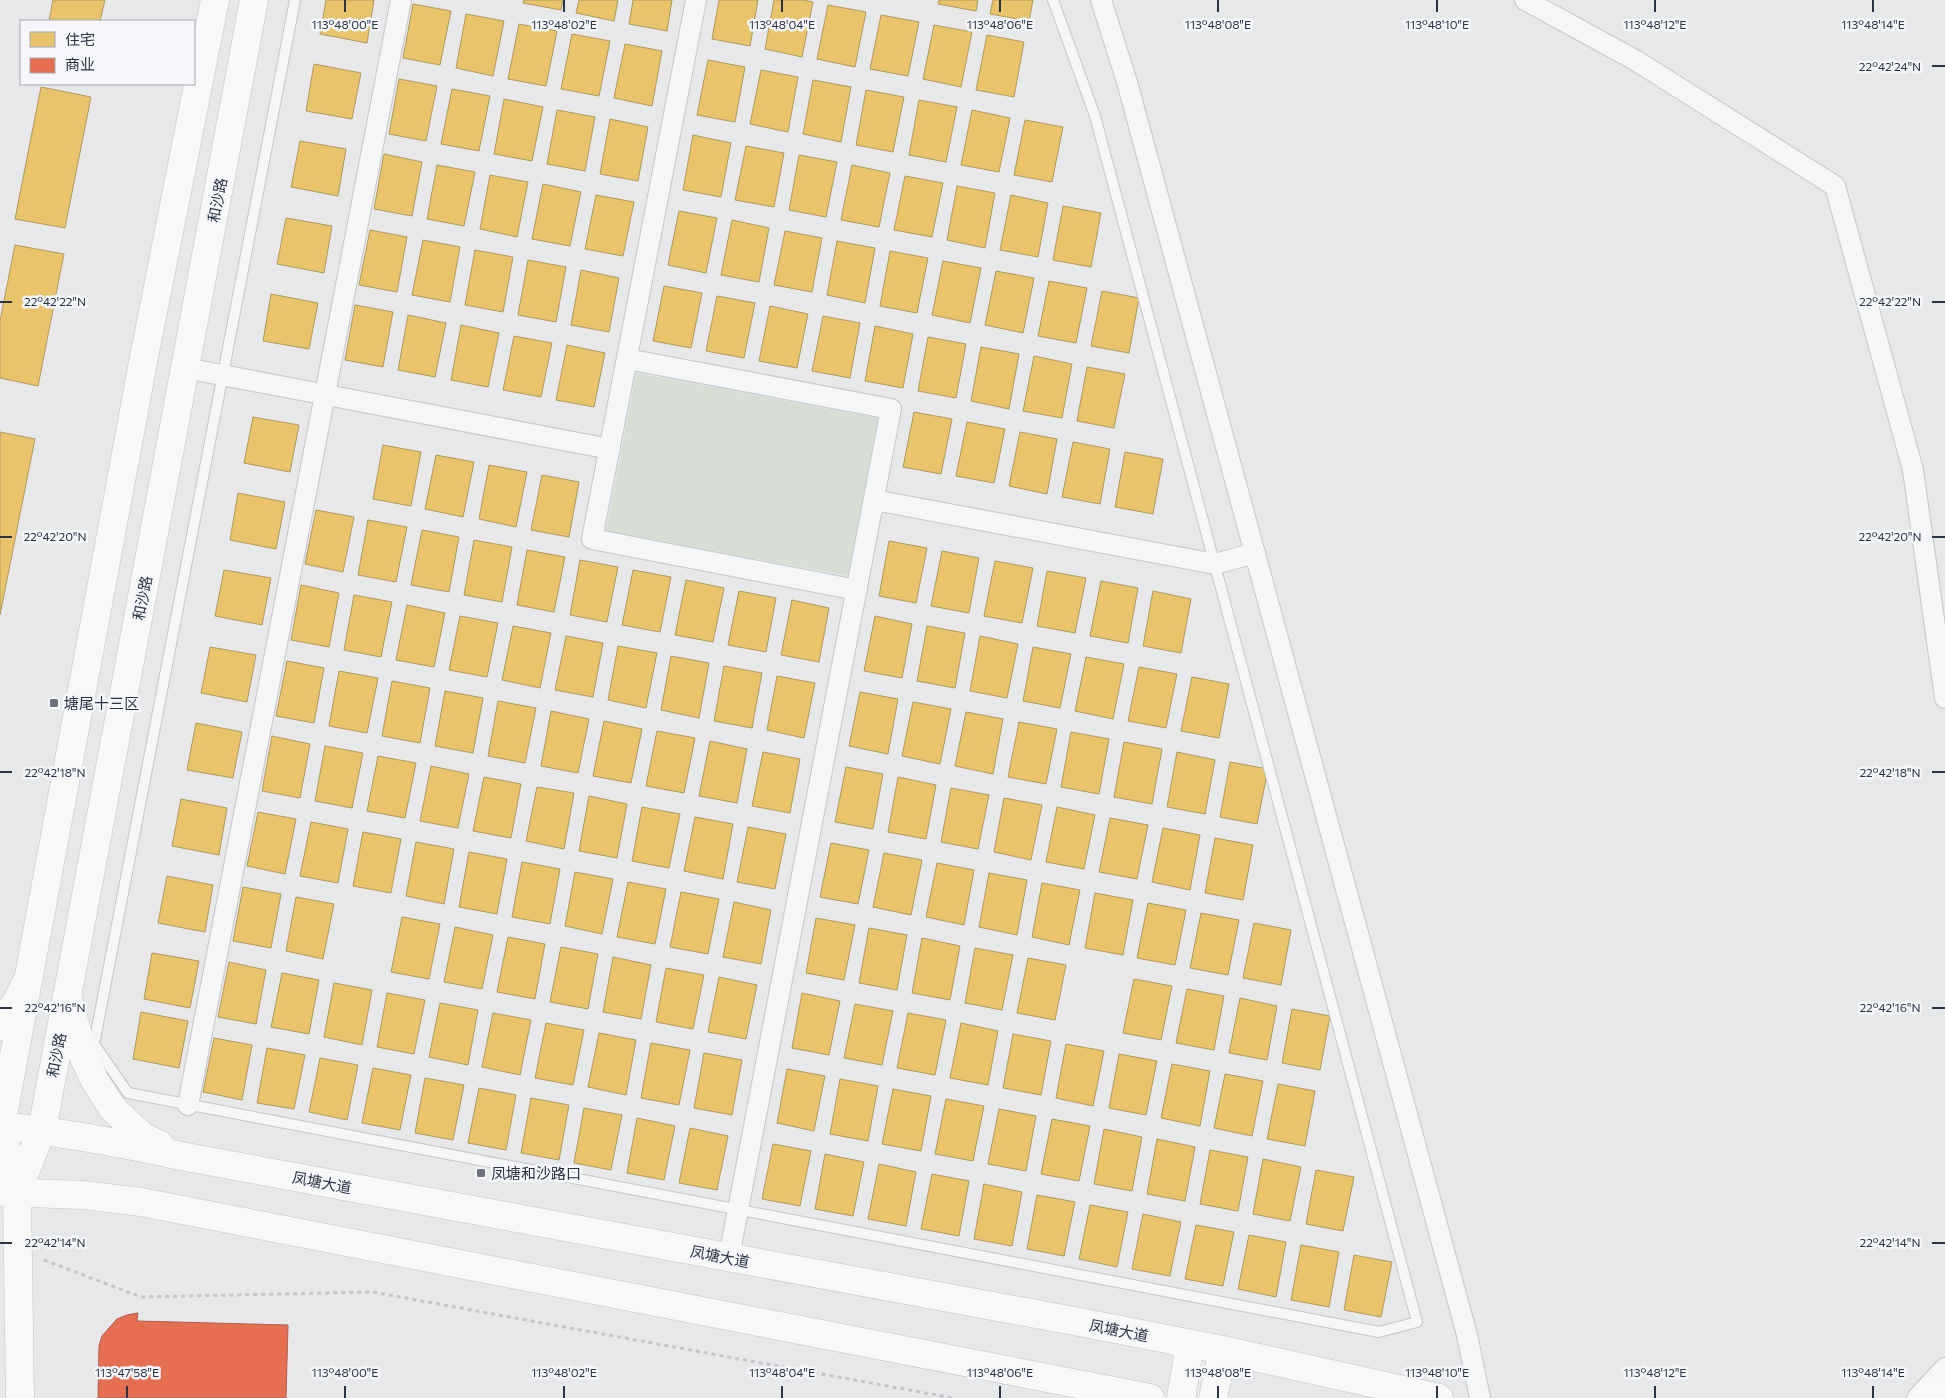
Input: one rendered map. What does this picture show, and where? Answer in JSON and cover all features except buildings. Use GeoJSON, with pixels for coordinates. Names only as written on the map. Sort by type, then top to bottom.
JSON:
{"type":"FeatureCollection","features":[{"type":"Feature","properties":{"kind":"main road","name":"和沙路"},"geometry":{"type":"LineString","coordinates":[[20,1398],[18,1250],[0,1126],[144,357],[215,0]]}},
{"type":"Feature","properties":{"kind":"main road","name":"和沙路"},"geometry":{"type":"LineString","coordinates":[[9,1192],[42,1130],[254,0]]}},
{"type":"Feature","properties":{"kind":"main road"},"geometry":{"type":"LineString","coordinates":[[0,1026],[17,1001],[28,978]]}},
{"type":"Feature","properties":{"kind":"main road"},"geometry":{"type":"LineString","coordinates":[[68,998],[84,1058],[95,1082],[113,1109],[142,1136],[181,1156]]}},
{"type":"Feature","properties":{"kind":"main road","name":"凤塘大道"},"geometry":{"type":"LineString","coordinates":[[0,1126],[110,1140],[181,1156],[1223,1350],[1439,1398]]}},
{"type":"Feature","properties":{"kind":"main road"},"geometry":{"type":"LineString","coordinates":[[9,1192],[83,1195],[141,1202],[1150,1398]]}},
{"type":"Feature","properties":{"kind":"main road"},"geometry":{"type":"LineString","coordinates":[[1181,1398],[1190,1344]]}},
{"type":"Feature","properties":{"kind":"main road"},"geometry":{"type":"LineString","coordinates":[[1214,1398],[1223,1350]]}},
{"type":"Feature","properties":{"kind":"main road"},"geometry":{"type":"LineString","coordinates":[[1071,1382],[1101,1398]]}},
{"type":"Feature","properties":{"kind":"main road"},"geometry":{"type":"LineString","coordinates":[[1926,1398],[1945,1394]]}},
{"type":"Feature","properties":{"kind":"street"},"geometry":{"type":"LineString","coordinates":[[188,1105],[400,0]]}},
{"type":"Feature","properties":{"kind":"street"},"geometry":{"type":"LineString","coordinates":[[696,0],[592,539],[857,590]]}},
{"type":"Feature","properties":{"kind":"street"},"geometry":{"type":"LineString","coordinates":[[1101,0],[1127,82],[1255,553],[1467,1335],[1480,1398]]}},
{"type":"Feature","properties":{"kind":"street"},"geometry":{"type":"LineString","coordinates":[[1525,0],[1635,60],[1835,186],[1913,470],[1945,698]]}},
{"type":"Feature","properties":{"kind":"street"},"geometry":{"type":"LineString","coordinates":[[627,359],[892,409],[729,1257]]}},
{"type":"Feature","properties":{"kind":"street"},"geometry":{"type":"LineString","coordinates":[[185,368],[610,449]]}},
{"type":"Feature","properties":{"kind":"street"},"geometry":{"type":"LineString","coordinates":[[874,500],[1215,564],[1255,553]]}},
{"type":"Feature","properties":{"kind":"street"},"geometry":{"type":"LineString","coordinates":[[1917,1398],[1945,1368]]}},
{"type":"Feature","properties":{"kind":"lane"},"geometry":{"type":"LineString","coordinates":[[295,0],[94,1044],[128,1093],[1379,1332],[1417,1322],[1095,116],[1053,0]]}},
{"type":"Feature","properties":{"kind":"path"},"geometry":{"type":"LineString","coordinates":[[18,1250],[141,1297],[373,1292],[953,1398]]}},
{"type":"Feature","properties":{"kind":"shaded area"},"geometry":{"type":"Polygon","coordinates":[[[636,373],[878,418],[848,576],[606,531],[636,373]]]}},
{"type":"Feature","properties":{"kind":"place","name":"塘尾十三区"},"geometry":{"type":"Point","coordinates":[54,703]}},
{"type":"Feature","properties":{"kind":"place","name":"凤塘和沙路口"},"geometry":{"type":"Point","coordinates":[481,1173]}}]}
